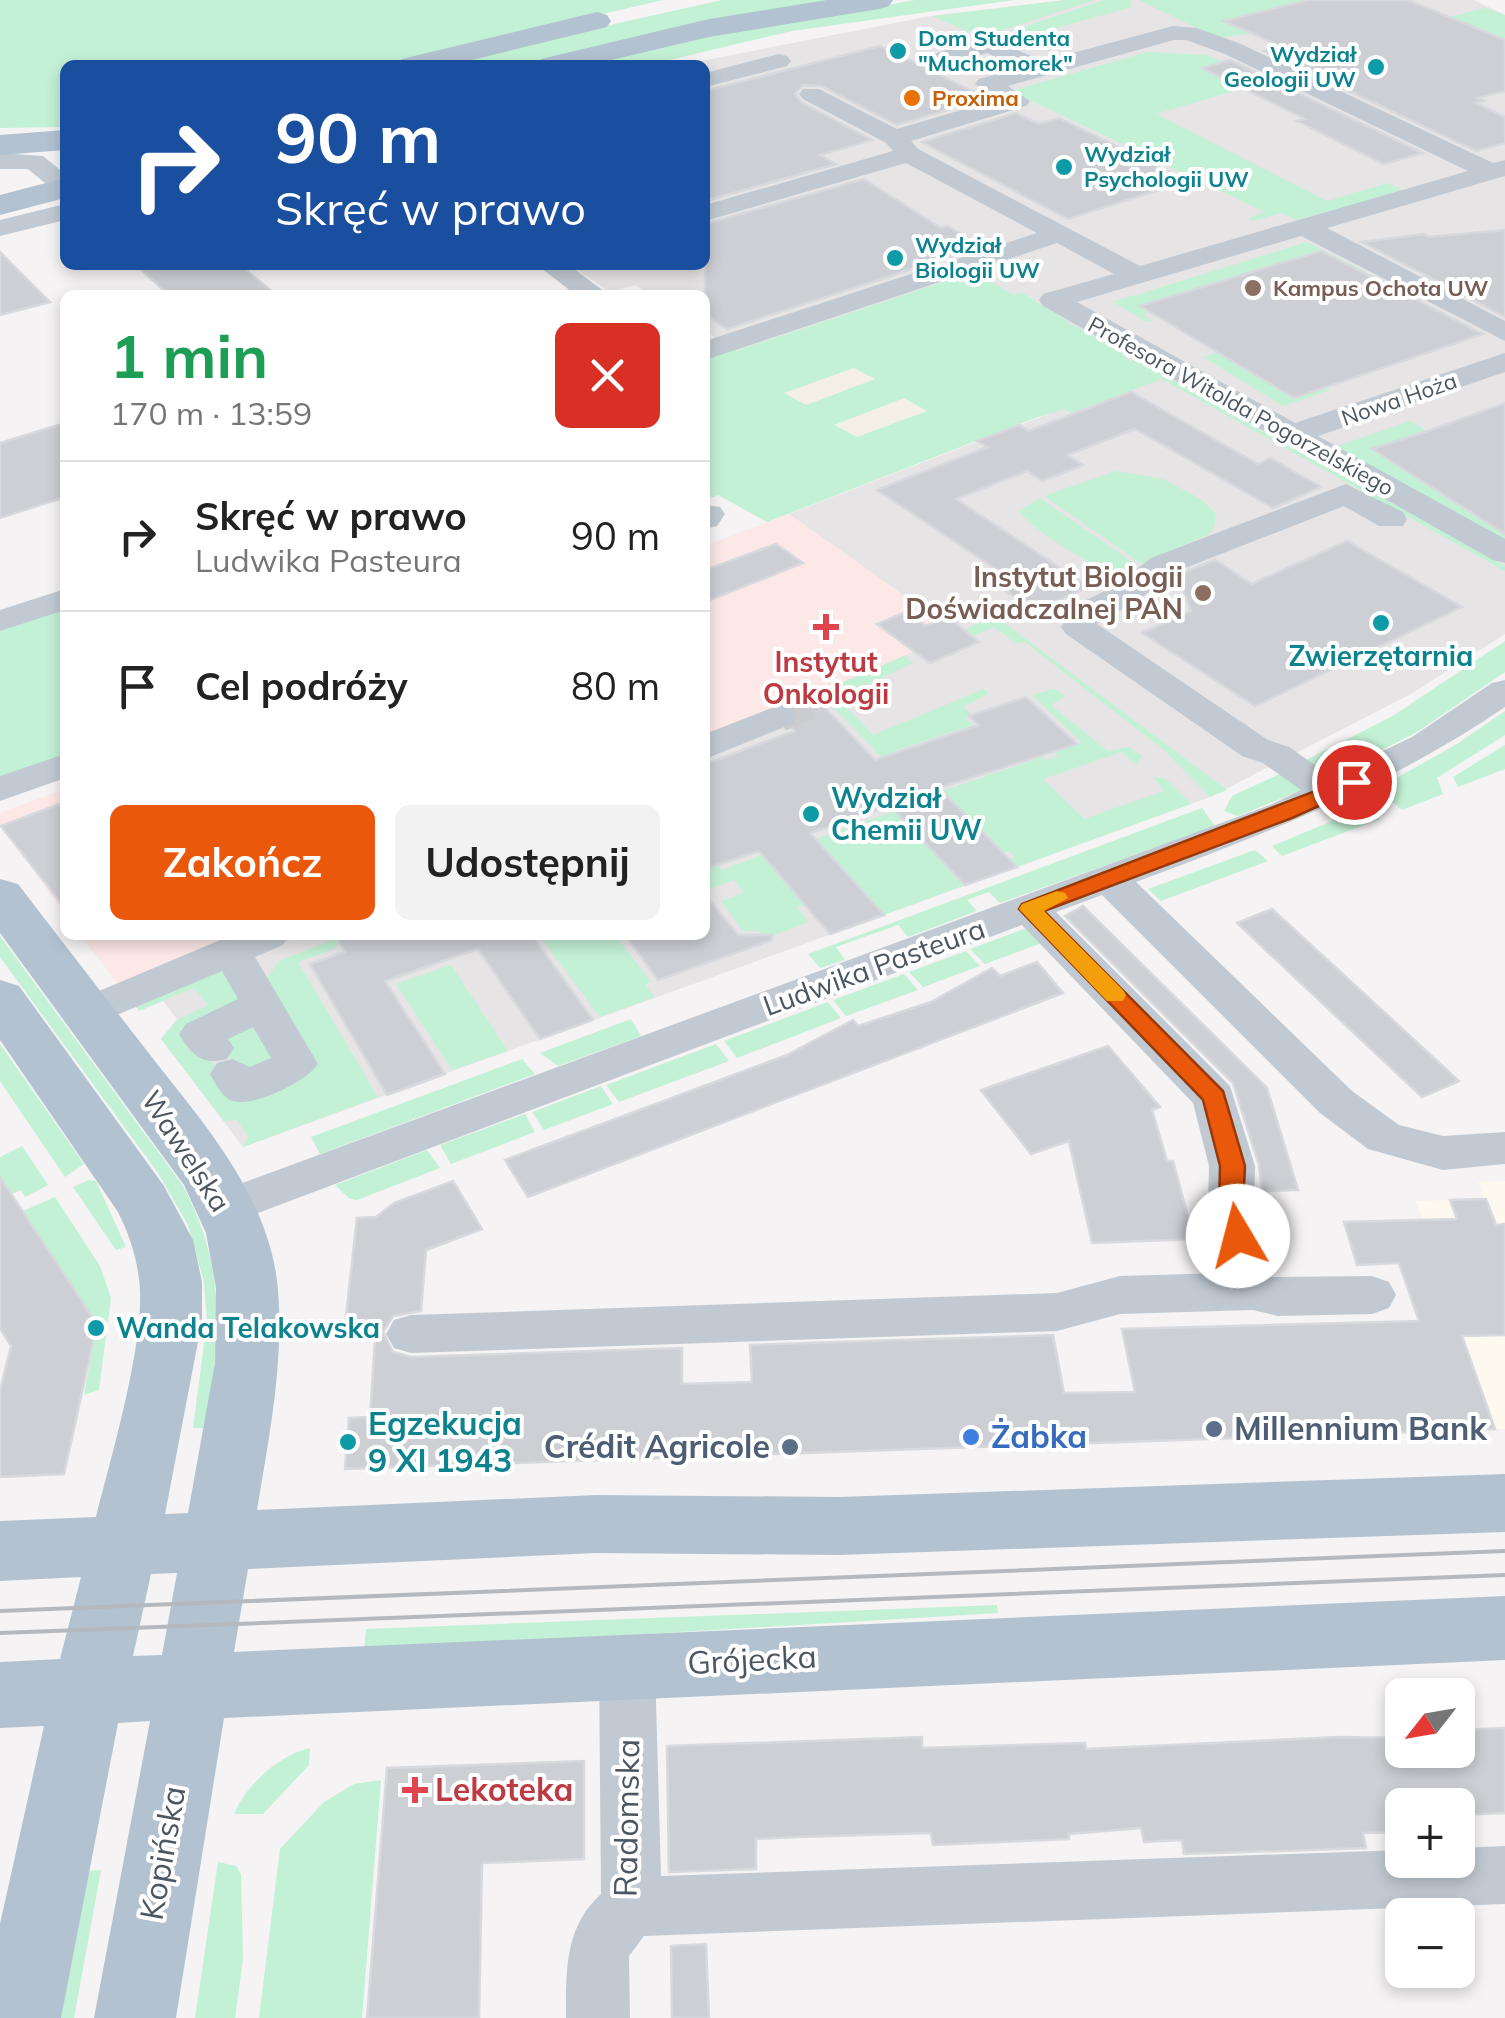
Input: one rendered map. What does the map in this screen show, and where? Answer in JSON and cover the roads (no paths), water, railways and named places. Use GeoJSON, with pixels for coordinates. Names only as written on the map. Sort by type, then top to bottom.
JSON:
{"type":"FeatureCollection","features":[{"type":"Feature","properties":{"kind":"main road"},"geometry":{"type":"LineString","coordinates":[[573,60],[709,28],[879,0]]}},
{"type":"Feature","properties":{"kind":"main road"},"geometry":{"type":"LineString","coordinates":[[434,60],[626,14]]}},
{"type":"Feature","properties":{"kind":"main road"},"geometry":{"type":"LineString","coordinates":[[0,145],[60,140]]}},
{"type":"Feature","properties":{"kind":"main road"},"geometry":{"type":"LineString","coordinates":[[0,204],[60,188]]}},
{"type":"Feature","properties":{"kind":"main road","name":"Wawelska"},"geometry":{"type":"LineString","coordinates":[[0,896],[206,1170],[226,1206],[243,1262],[248,1316],[242,1406],[192,1688]]}},
{"type":"Feature","properties":{"kind":"main road"},"geometry":{"type":"LineString","coordinates":[[4,1009],[143,1202],[162,1240],[171,1282],[170,1321],[20,2018]]}},
{"type":"Feature","properties":{"kind":"main road"},"geometry":{"type":"LineString","coordinates":[[0,1551],[578,1524],[839,1526],[1505,1503]]}},
{"type":"Feature","properties":{"kind":"main road","name":"Grójecka"},"geometry":{"type":"LineString","coordinates":[[0,1695],[1505,1628]]}},
{"type":"Feature","properties":{"kind":"main road","name":"Kopińska"},"geometry":{"type":"LineString","coordinates":[[136,2018],[192,1688]]}},
{"type":"Feature","properties":{"kind":"street"},"geometry":{"type":"LineString","coordinates":[[987,84],[1179,32],[1209,40],[1488,173],[1504,197]]}},
{"type":"Feature","properties":{"kind":"street"},"geometry":{"type":"LineString","coordinates":[[710,211],[762,188],[793,187],[870,166],[925,129],[1018,101],[938,60],[989,45],[1040,69]]}},
{"type":"Feature","properties":{"kind":"street"},"geometry":{"type":"LineString","coordinates":[[710,79],[779,61]]}},
{"type":"Feature","properties":{"kind":"street"},"geometry":{"type":"LineString","coordinates":[[811,94],[1135,274],[1488,173]]}},
{"type":"Feature","properties":{"kind":"street"},"geometry":{"type":"LineString","coordinates":[[925,129],[946,137],[1017,117],[1033,117]]}},
{"type":"Feature","properties":{"kind":"street"},"geometry":{"type":"LineString","coordinates":[[0,161],[31,160],[60,183]]}},
{"type":"Feature","properties":{"kind":"street"},"geometry":{"type":"LineString","coordinates":[[870,166],[904,184]]}},
{"type":"Feature","properties":{"kind":"street"},"geometry":{"type":"LineString","coordinates":[[1,235],[60,214]]}},
{"type":"Feature","properties":{"kind":"street"},"geometry":{"type":"LineString","coordinates":[[1301,225],[1505,332]]}},
{"type":"Feature","properties":{"kind":"street"},"geometry":{"type":"LineString","coordinates":[[987,229],[1020,247]]}},
{"type":"Feature","properties":{"kind":"street"},"geometry":{"type":"LineString","coordinates":[[710,349],[1059,234]]}},
{"type":"Feature","properties":{"kind":"street"},"geometry":{"type":"LineString","coordinates":[[559,270],[588,290]]}},
{"type":"Feature","properties":{"kind":"street","name":"Profesora Witolda Pogorzelskiego"},"geometry":{"type":"LineString","coordinates":[[1135,274],[1053,300],[1505,553]]}},
{"type":"Feature","properties":{"kind":"street","name":"Nowa Hoża"},"geometry":{"type":"LineString","coordinates":[[1293,434],[1505,362]]}},
{"type":"Feature","properties":{"kind":"street"},"geometry":{"type":"LineString","coordinates":[[1331,793],[1276,755],[1255,748],[1078,627],[1086,612],[1137,586],[1162,565],[1346,494],[1505,582]]}},
{"type":"Feature","properties":{"kind":"street"},"geometry":{"type":"LineString","coordinates":[[0,620],[60,601]]}},
{"type":"Feature","properties":{"kind":"street","name":"Ludwika Pasteura"},"geometry":{"type":"LineString","coordinates":[[226,1206],[1030,909],[1331,793],[1425,745],[1505,690]]}},
{"type":"Feature","properties":{"kind":"street"},"geometry":{"type":"LineString","coordinates":[[710,746],[779,716]]}},
{"type":"Feature","properties":{"kind":"street"},"geometry":{"type":"LineString","coordinates":[[0,789],[60,767]]}},
{"type":"Feature","properties":{"kind":"street"},"geometry":{"type":"LineString","coordinates":[[1109,879],[1336,1102],[1384,1137],[1443,1153],[1505,1148]]}},
{"type":"Feature","properties":{"kind":"street"},"geometry":{"type":"LineString","coordinates":[[1030,909],[1214,1097],[1232,1166],[1231,1208],[1253,1291]]}},
{"type":"Feature","properties":{"kind":"street"},"geometry":{"type":"LineString","coordinates":[[88,1012],[250,943],[262,1005],[296,1064],[244,1088],[201,1034],[262,1005]]}},
{"type":"Feature","properties":{"kind":"street"},"geometry":{"type":"LineString","coordinates":[[411,1334],[1058,1312],[1120,1295],[1253,1291],[1278,1296],[1372,1294]]}},
{"type":"Feature","properties":{"kind":"street","name":"Radomska"},"geometry":{"type":"LineString","coordinates":[[598,2018],[598,1945],[607,1928],[632,1906],[627,1667]]}},
{"type":"Feature","properties":{"kind":"street"},"geometry":{"type":"LineString","coordinates":[[632,1906],[1505,1875]]}},
{"type":"Feature","properties":{"kind":"tunnel"},"geometry":{"type":"LineString","coordinates":[[779,716],[817,699]]}},
{"type":"Feature","properties":{"kind":"tram line"},"geometry":{"type":"LineString","coordinates":[[0,1611],[1505,1551]]}},
{"type":"Feature","properties":{"kind":"tram line"},"geometry":{"type":"LineString","coordinates":[[0,1633],[1505,1575]]}},
{"type":"Feature","properties":{"kind":"place","name":"Dom Studenta \"Muchomorek\""},"geometry":{"type":"Point","coordinates":[898,51]}},
{"type":"Feature","properties":{"kind":"place","name":"Wydział Geologii UW"},"geometry":{"type":"Point","coordinates":[1376,67]}},
{"type":"Feature","properties":{"kind":"place","name":"Proxima"},"geometry":{"type":"Point","coordinates":[912,98]}},
{"type":"Feature","properties":{"kind":"place","name":"Wydział Psychologii UW"},"geometry":{"type":"Point","coordinates":[1064,167]}},
{"type":"Feature","properties":{"kind":"place","name":"Wydział Biologii UW"},"geometry":{"type":"Point","coordinates":[895,258]}},
{"type":"Feature","properties":{"kind":"place","name":"Kampus Ochota UW"},"geometry":{"type":"Point","coordinates":[1253,288]}},
{"type":"Feature","properties":{"kind":"place","name":"Instytut Biologii Doświadczalnej PAN"},"geometry":{"type":"Point","coordinates":[1203,593]}},
{"type":"Feature","properties":{"kind":"place","name":"Zwierzętarnia"},"geometry":{"type":"Point","coordinates":[1381,623]}},
{"type":"Feature","properties":{"kind":"place","name":"Instytut Onkologii"},"geometry":{"type":"Point","coordinates":[826,627]}},
{"type":"Feature","properties":{"kind":"place","name":"Wydział Chemii UW"},"geometry":{"type":"Point","coordinates":[811,814]}},
{"type":"Feature","properties":{"kind":"place","name":"Wanda Telakowska"},"geometry":{"type":"Point","coordinates":[96,1328]}},
{"type":"Feature","properties":{"kind":"place","name":"Millennium Bank"},"geometry":{"type":"Point","coordinates":[1214,1429]}},
{"type":"Feature","properties":{"kind":"place","name":"Żabka"},"geometry":{"type":"Point","coordinates":[971,1437]}},
{"type":"Feature","properties":{"kind":"place","name":"Egzekucja 9 XI 1943"},"geometry":{"type":"Point","coordinates":[348,1442]}},
{"type":"Feature","properties":{"kind":"place","name":"Crédit Agricole"},"geometry":{"type":"Point","coordinates":[790,1447]}},
{"type":"Feature","properties":{"kind":"place","name":"Lekoteka"},"geometry":{"type":"Point","coordinates":[415,1790]}}]}
